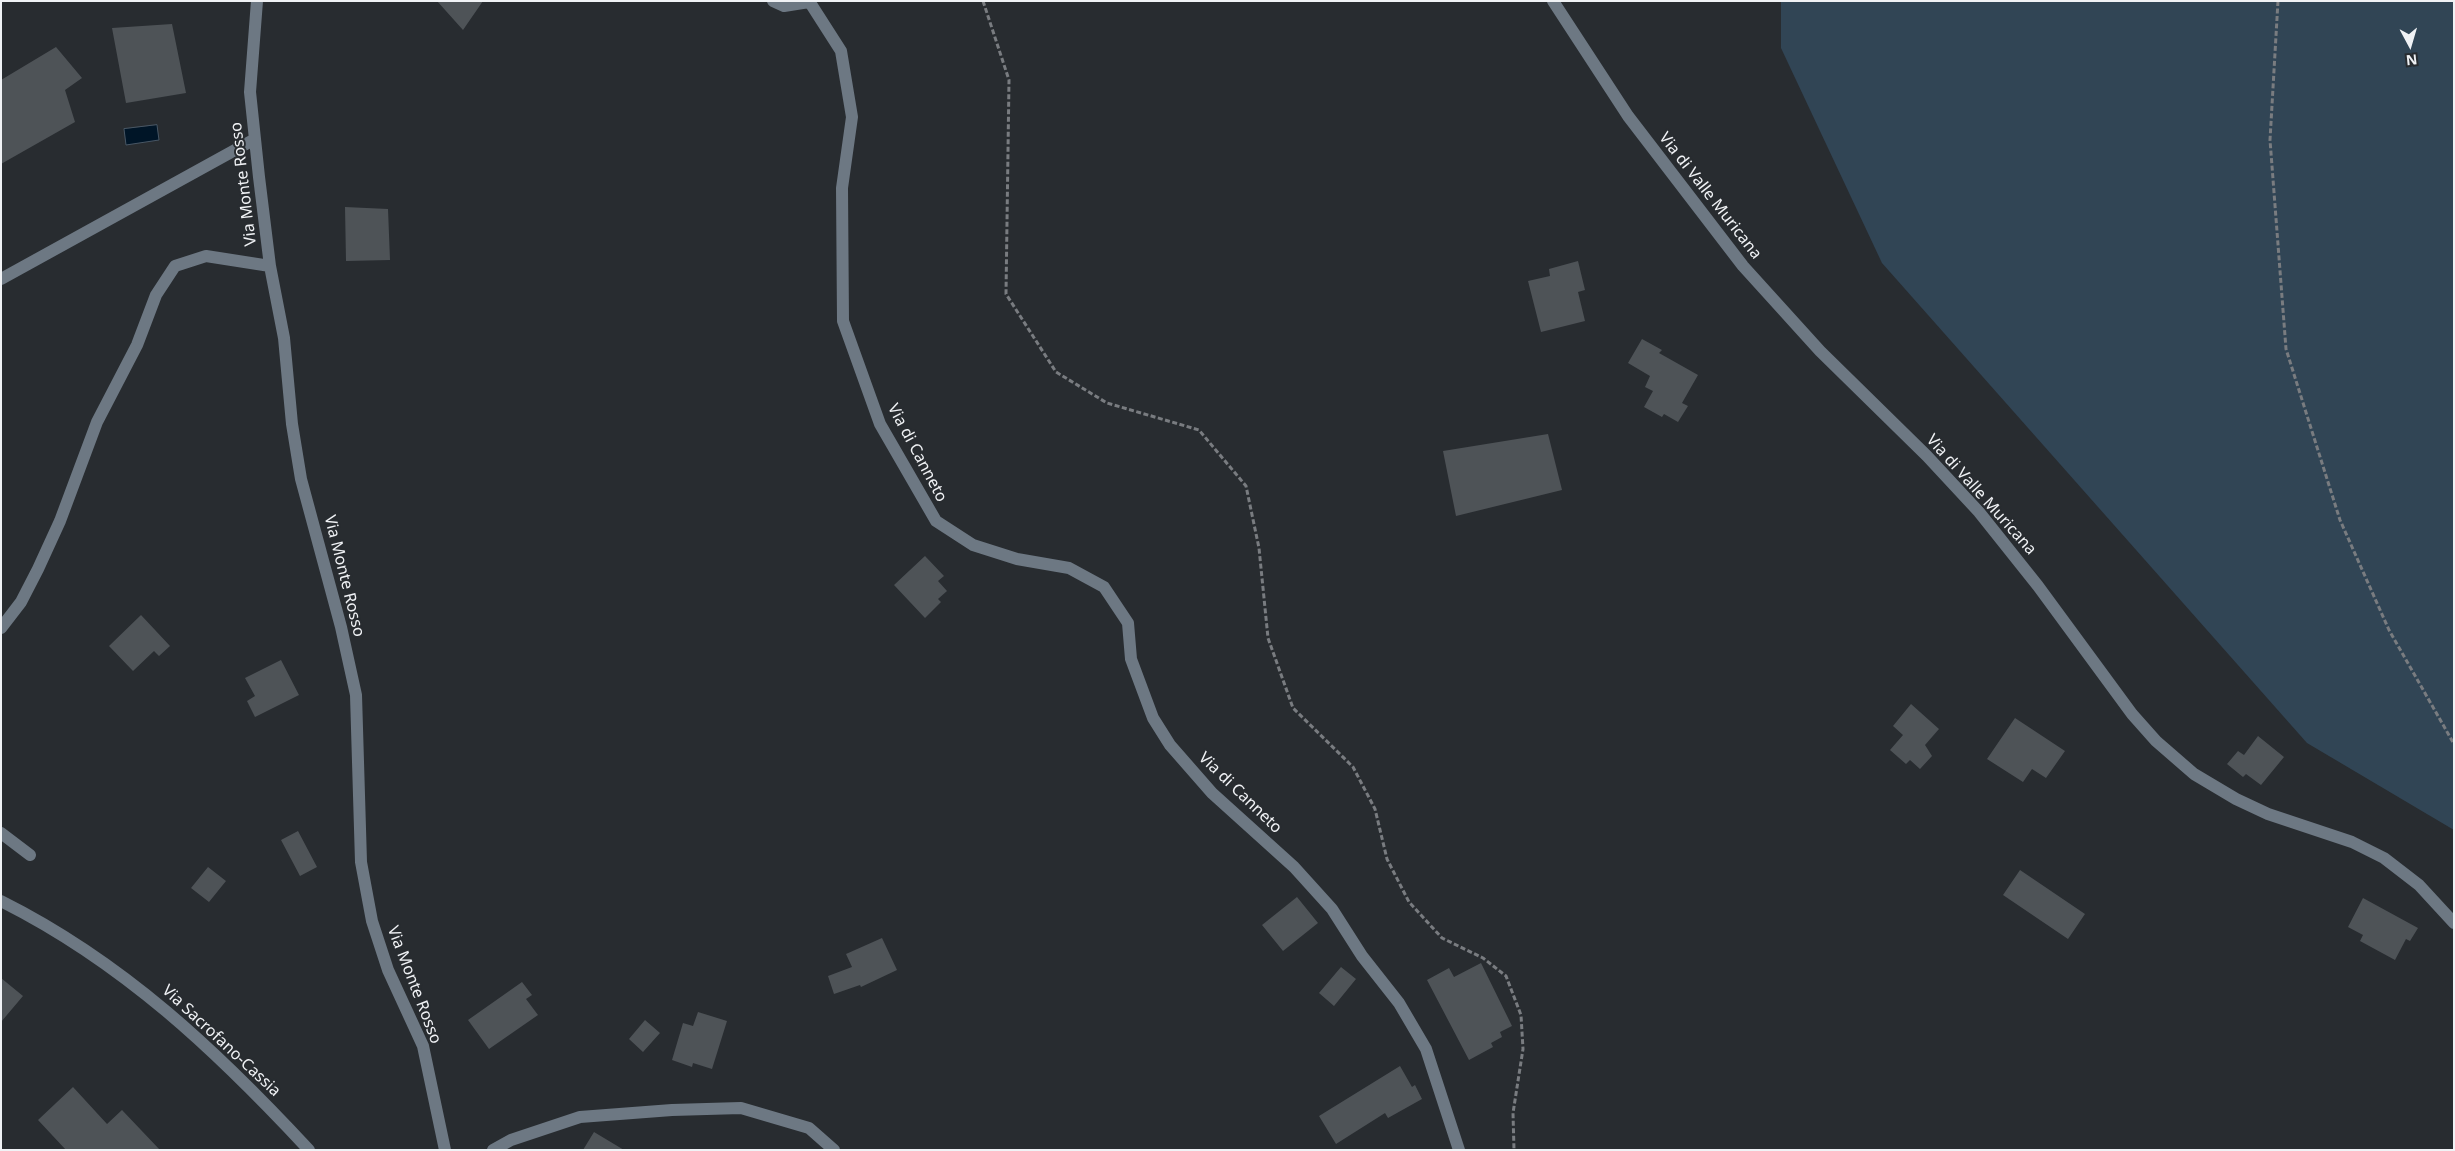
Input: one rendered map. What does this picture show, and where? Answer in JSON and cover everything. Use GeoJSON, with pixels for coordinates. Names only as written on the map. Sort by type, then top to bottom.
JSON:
{"type":"FeatureCollection","features":[{"type":"Feature","properties":{"kind":"street","name":"Via Monte Rosso"},"geometry":{"type":"LineString","coordinates":[[257,1],[250,92],[254,139],[270,266],[284,338],[292,424],[302,478],[341,627],[356,696],[361,862],[372,921],[388,970],[423,1046],[444,1150]]}},
{"type":"Feature","properties":{"kind":"street"},"geometry":{"type":"LineString","coordinates":[[773,1],[784,6],[809,1]]}},
{"type":"Feature","properties":{"kind":"street","name":"Via di Canneto"},"geometry":{"type":"LineString","coordinates":[[809,1],[841,51],[852,117],[842,188],[843,320],[880,424],[936,521],[973,545],[1017,559],[1069,568],[1104,587],[1128,623],[1130,658],[1153,718],[1170,745],[1212,793],[1294,867],[1332,909],[1362,956],[1399,1003],[1426,1049],[1458,1150]]}},
{"type":"Feature","properties":{"kind":"street","name":"Via di Valle Muricana"},"geometry":{"type":"LineString","coordinates":[[1553,1],[1628,116],[1743,266],[1820,351],[1933,462],[1979,512],[2033,579],[2132,714],[2156,741],[2185,767],[2223,793],[2268,814],[2352,842],[2384,858],[2419,885],[2454,923]]}},
{"type":"Feature","properties":{"kind":"street"},"geometry":{"type":"LineString","coordinates":[[1,279],[254,139]]}},
{"type":"Feature","properties":{"kind":"street"},"geometry":{"type":"LineString","coordinates":[[1,628],[21,602],[38,569],[60,522],[97,422],[137,344],[156,295],[175,266],[206,256],[270,266]]}},
{"type":"Feature","properties":{"kind":"street"},"geometry":{"type":"LineString","coordinates":[[1,833],[30,855]]}},
{"type":"Feature","properties":{"kind":"street","name":"Via Sacrofano-Cassia"},"geometry":{"type":"LineString","coordinates":[[1,901],[38,920],[98,956],[176,1018],[270,1108],[309,1150]]}},
{"type":"Feature","properties":{"kind":"street"},"geometry":{"type":"LineString","coordinates":[[493,1150],[511,1140],[580,1117],[672,1110],[741,1108],[809,1128],[834,1150]]}},
{"type":"Feature","properties":{"kind":"path"},"geometry":{"type":"LineString","coordinates":[[983,1],[1008,80],[1006,294],[1056,372],[1107,403],[1199,430],[1246,486],[1259,548],[1268,638],[1293,708],[1354,767],[1375,809],[1387,859],[1409,902],[1442,938],[1483,958],[1506,976],[1521,1015],[1523,1049],[1513,1112],[1514,1150]]}},
{"type":"Feature","properties":{"kind":"path"},"geometry":{"type":"LineString","coordinates":[[2278,1],[2270,140],[2286,349],[2340,520],[2389,630],[2454,744]]}},
{"type":"Feature","properties":{"kind":"shaded area"},"geometry":{"type":"Polygon","coordinates":[[[1781,1],[2454,1],[2454,830],[2307,743],[1882,263],[1781,48],[1781,1]]]}},
{"type":"Feature","properties":{"kind":"shaded area"},"geometry":{"type":"Polygon","coordinates":[[[157,125],[159,140],[126,145],[124,129],[157,125]]]}},
{"type":"Feature","properties":{"kind":"building"},"geometry":{"type":"Polygon","coordinates":[[[437,1],[483,1],[463,30],[437,1]]]}},
{"type":"Feature","properties":{"kind":"building"},"geometry":{"type":"Polygon","coordinates":[[[172,24],[186,93],[126,103],[112,28],[172,24]]]}},
{"type":"Feature","properties":{"kind":"building"},"geometry":{"type":"Polygon","coordinates":[[[56,47],[82,78],[65,90],[75,122],[1,164],[1,80],[56,47]]]}},
{"type":"Feature","properties":{"kind":"building"},"geometry":{"type":"Polygon","coordinates":[[[345,207],[388,209],[390,260],[346,261],[345,207]]]}},
{"type":"Feature","properties":{"kind":"building"},"geometry":{"type":"Polygon","coordinates":[[[1578,261],[1585,290],[1578,292],[1585,321],[1541,332],[1528,281],[1550,276],[1549,269],[1578,261]]]}},
{"type":"Feature","properties":{"kind":"building"},"geometry":{"type":"Polygon","coordinates":[[[1642,339],[1662,350],[1659,353],[1698,375],[1682,403],[1688,406],[1678,422],[1664,414],[1662,417],[1644,407],[1653,391],[1645,387],[1650,376],[1628,363],[1642,339]]]}},
{"type":"Feature","properties":{"kind":"building"},"geometry":{"type":"Polygon","coordinates":[[[1548,434],[1562,490],[1456,516],[1443,451],[1548,434]]]}},
{"type":"Feature","properties":{"kind":"building"},"geometry":{"type":"Polygon","coordinates":[[[925,556],[944,576],[938,581],[947,591],[938,599],[941,602],[925,618],[894,585],[925,556]]]}},
{"type":"Feature","properties":{"kind":"building"},"geometry":{"type":"Polygon","coordinates":[[[141,615],[170,646],[159,656],[154,651],[133,671],[109,646],[141,615]]]}},
{"type":"Feature","properties":{"kind":"building"},"geometry":{"type":"Polygon","coordinates":[[[281,660],[299,695],[255,717],[247,701],[255,696],[245,678],[281,660]]]}},
{"type":"Feature","properties":{"kind":"building"},"geometry":{"type":"Polygon","coordinates":[[[1911,704],[1939,729],[1925,745],[1932,756],[1920,769],[1910,760],[1906,764],[1890,750],[1903,735],[1893,726],[1911,704]]]}},
{"type":"Feature","properties":{"kind":"building"},"geometry":{"type":"Polygon","coordinates":[[[2015,718],[2065,751],[2046,778],[2032,769],[2023,782],[1987,759],[2015,718]]]}},
{"type":"Feature","properties":{"kind":"building"},"geometry":{"type":"Polygon","coordinates":[[[2258,736],[2284,757],[2261,785],[2246,774],[2243,777],[2227,764],[2238,751],[2244,755],[2258,736]]]}},
{"type":"Feature","properties":{"kind":"building"},"geometry":{"type":"Polygon","coordinates":[[[298,831],[317,867],[300,876],[281,840],[298,831]]]}},
{"type":"Feature","properties":{"kind":"building"},"geometry":{"type":"Polygon","coordinates":[[[208,867],[226,881],[209,902],[191,888],[208,867]]]}},
{"type":"Feature","properties":{"kind":"building"},"geometry":{"type":"Polygon","coordinates":[[[2020,870],[2085,914],[2068,939],[2003,895],[2020,870]]]}},
{"type":"Feature","properties":{"kind":"building"},"geometry":{"type":"Polygon","coordinates":[[[1297,897],[1318,923],[1283,951],[1262,925],[1297,897]]]}},
{"type":"Feature","properties":{"kind":"building"},"geometry":{"type":"Polygon","coordinates":[[[2363,898],[2418,928],[2410,941],[2406,939],[2395,960],[2360,941],[2363,935],[2348,927],[2363,898]]]}},
{"type":"Feature","properties":{"kind":"building"},"geometry":{"type":"Polygon","coordinates":[[[882,938],[897,970],[861,987],[860,985],[834,994],[828,976],[852,967],[846,954],[882,938]]]}},
{"type":"Feature","properties":{"kind":"building"},"geometry":{"type":"Polygon","coordinates":[[[1481,963],[1512,1026],[1500,1032],[1502,1037],[1491,1043],[1493,1047],[1469,1060],[1427,980],[1449,968],[1454,977],[1481,963]]]}},
{"type":"Feature","properties":{"kind":"building"},"geometry":{"type":"Polygon","coordinates":[[[1341,967],[1356,979],[1334,1006],[1319,993],[1341,967]]]}},
{"type":"Feature","properties":{"kind":"building"},"geometry":{"type":"Polygon","coordinates":[[[1,978],[23,996],[1,1022],[1,978]]]}},
{"type":"Feature","properties":{"kind":"building"},"geometry":{"type":"Polygon","coordinates":[[[522,982],[532,995],[526,999],[538,1015],[489,1049],[468,1020],[522,982]]]}},
{"type":"Feature","properties":{"kind":"building"},"geometry":{"type":"Polygon","coordinates":[[[698,1012],[727,1021],[712,1069],[693,1063],[692,1067],[672,1060],[683,1023],[693,1026],[698,1012]]]}},
{"type":"Feature","properties":{"kind":"building"},"geometry":{"type":"Polygon","coordinates":[[[645,1020],[660,1033],[643,1052],[629,1039],[645,1020]]]}},
{"type":"Feature","properties":{"kind":"building"},"geometry":{"type":"Polygon","coordinates":[[[1400,1066],[1412,1087],[1415,1085],[1422,1099],[1388,1118],[1385,1113],[1336,1144],[1319,1116],[1400,1066]]]}},
{"type":"Feature","properties":{"kind":"building"},"geometry":{"type":"Polygon","coordinates":[[[73,1087],[107,1124],[122,1110],[160,1150],[66,1150],[38,1120],[73,1087]]]}},
{"type":"Feature","properties":{"kind":"building"},"geometry":{"type":"Polygon","coordinates":[[[594,1132],[624,1150],[583,1150],[594,1132]]]}}]}
